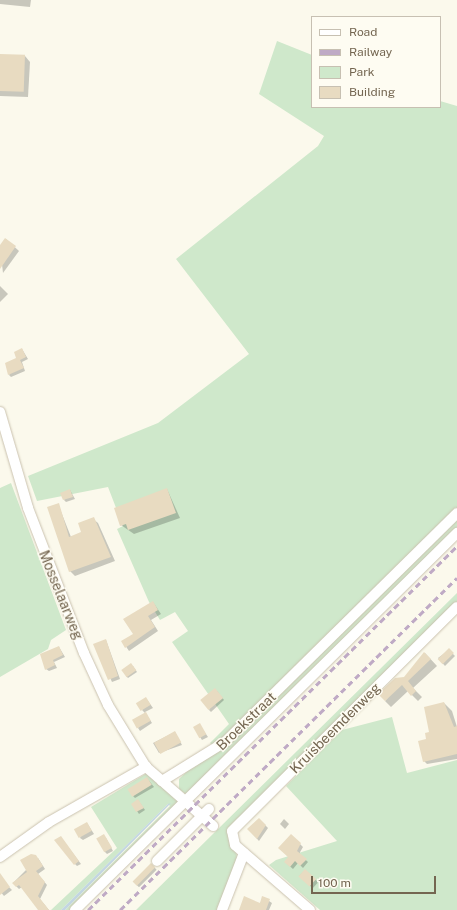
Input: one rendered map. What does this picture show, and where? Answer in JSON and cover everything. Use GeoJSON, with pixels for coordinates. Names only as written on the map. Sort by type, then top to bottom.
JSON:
{"type":"FeatureCollection","features":[{"type":"Feature","properties":{"kind":"street","name":"Mosselaarweg"},"geometry":{"type":"LineString","coordinates":[[0,412],[28,508],[70,619],[108,704],[146,767]]}},
{"type":"Feature","properties":{"kind":"street","name":"Broekstraat"},"geometry":{"type":"LineString","coordinates":[[162,781],[225,742],[457,513]]}},
{"type":"Feature","properties":{"kind":"street"},"geometry":{"type":"LineString","coordinates":[[75,910],[457,533]]}},
{"type":"Feature","properties":{"kind":"street","name":"Kruisbeemdenweg"},"geometry":{"type":"LineString","coordinates":[[244,853],[232,838],[236,826],[457,606]]}},
{"type":"Feature","properties":{"kind":"street"},"geometry":{"type":"LineString","coordinates":[[0,857],[49,822],[146,767],[186,800],[206,812],[213,826]]}},
{"type":"Feature","properties":{"kind":"street"},"geometry":{"type":"LineString","coordinates":[[157,862],[206,812]]}},
{"type":"Feature","properties":{"kind":"street"},"geometry":{"type":"LineString","coordinates":[[222,910],[244,853],[310,910]]}},
{"type":"Feature","properties":{"kind":"green space"},"geometry":{"type":"Polygon","coordinates":[[[277,41],[311,55],[311,108],[441,108],[441,101],[457,106],[457,510],[214,747],[210,743],[229,724],[172,642],[188,631],[175,612],[160,620],[149,602],[117,529],[123,526],[108,487],[37,501],[28,476],[158,423],[249,354],[176,259],[318,146],[324,136],[259,94],[277,41]]]}},
{"type":"Feature","properties":{"kind":"green space"},"geometry":{"type":"Polygon","coordinates":[[[11,483],[66,630],[51,640],[48,649],[0,677],[0,488],[11,483]]]}},
{"type":"Feature","properties":{"kind":"green space"},"geometry":{"type":"Polygon","coordinates":[[[457,515],[457,539],[188,796],[179,789],[179,779],[457,515]]]}},
{"type":"Feature","properties":{"kind":"green space"},"geometry":{"type":"Polygon","coordinates":[[[457,593],[457,603],[233,826],[237,858],[219,910],[136,910],[457,593]]]}},
{"type":"Feature","properties":{"kind":"green space"},"geometry":{"type":"Polygon","coordinates":[[[392,717],[407,773],[457,760],[457,910],[320,910],[269,865],[276,860],[337,841],[286,786],[342,730],[392,717]]]}},
{"type":"Feature","properties":{"kind":"green space"},"geometry":{"type":"Polygon","coordinates":[[[147,773],[183,802],[79,910],[65,910],[170,806],[168,804],[61,910],[51,910],[117,848],[91,807],[147,773]]]}},
{"type":"Feature","properties":{"kind":"water"},"geometry":{"type":"Polygon","coordinates":[[[171,803],[65,910],[61,910],[168,804],[171,803]]]}},
{"type":"Feature","properties":{"kind":"building"},"geometry":{"type":"Polygon","coordinates":[[[0,54],[25,55],[24,92],[0,91],[0,54]]]}},
{"type":"Feature","properties":{"kind":"building"},"geometry":{"type":"Polygon","coordinates":[[[5,238],[16,246],[0,269],[0,245],[5,238]]]}},
{"type":"Feature","properties":{"kind":"building"},"geometry":{"type":"Polygon","coordinates":[[[22,348],[26,357],[20,360],[24,368],[8,375],[5,363],[16,358],[14,352],[22,348]]]}},
{"type":"Feature","properties":{"kind":"building"},"geometry":{"type":"Polygon","coordinates":[[[167,488],[176,513],[128,530],[126,524],[120,526],[114,508],[167,488]]]}},
{"type":"Feature","properties":{"kind":"building"},"geometry":{"type":"Polygon","coordinates":[[[70,489],[73,497],[63,500],[60,493],[70,489]]]}},
{"type":"Feature","properties":{"kind":"building"},"geometry":{"type":"Polygon","coordinates":[[[59,503],[69,537],[81,532],[78,523],[94,517],[111,557],[69,572],[47,507],[59,503]]]}},
{"type":"Feature","properties":{"kind":"building"},"geometry":{"type":"Polygon","coordinates":[[[153,601],[158,610],[148,616],[155,627],[125,648],[121,641],[133,634],[123,619],[153,601]]]}},
{"type":"Feature","properties":{"kind":"building"},"geometry":{"type":"Polygon","coordinates":[[[106,639],[118,676],[108,680],[93,644],[106,639]]]}},
{"type":"Feature","properties":{"kind":"building"},"geometry":{"type":"Polygon","coordinates":[[[59,646],[63,655],[53,660],[55,665],[45,670],[40,654],[59,646]]]}},
{"type":"Feature","properties":{"kind":"building"},"geometry":{"type":"Polygon","coordinates":[[[449,648],[454,653],[443,664],[438,659],[449,648]]]}},
{"type":"Feature","properties":{"kind":"building"},"geometry":{"type":"Polygon","coordinates":[[[424,652],[431,659],[408,681],[416,691],[411,696],[402,685],[385,701],[378,694],[395,678],[404,677],[424,652]]]}},
{"type":"Feature","properties":{"kind":"building"},"geometry":{"type":"Polygon","coordinates":[[[131,663],[136,670],[127,677],[121,670],[131,663]]]}},
{"type":"Feature","properties":{"kind":"building"},"geometry":{"type":"Polygon","coordinates":[[[215,688],[223,698],[208,710],[200,700],[215,688]]]}},
{"type":"Feature","properties":{"kind":"building"},"geometry":{"type":"Polygon","coordinates":[[[146,697],[151,705],[141,711],[136,703],[146,697]]]}},
{"type":"Feature","properties":{"kind":"building"},"geometry":{"type":"Polygon","coordinates":[[[444,702],[454,727],[457,726],[457,754],[423,762],[418,741],[426,739],[425,733],[429,732],[424,707],[444,702]]]}},
{"type":"Feature","properties":{"kind":"building"},"geometry":{"type":"Polygon","coordinates":[[[146,712],[151,721],[137,729],[132,720],[146,712]]]}},
{"type":"Feature","properties":{"kind":"building"},"geometry":{"type":"Polygon","coordinates":[[[200,723],[206,734],[199,738],[193,727],[200,723]]]}},
{"type":"Feature","properties":{"kind":"building"},"geometry":{"type":"Polygon","coordinates":[[[175,731],[181,742],[160,754],[154,743],[175,731]]]}},
{"type":"Feature","properties":{"kind":"building"},"geometry":{"type":"Polygon","coordinates":[[[147,777],[152,785],[132,797],[127,789],[147,777]]]}},
{"type":"Feature","properties":{"kind":"building"},"geometry":{"type":"Polygon","coordinates":[[[138,799],[144,808],[136,812],[131,804],[138,799]]]}},
{"type":"Feature","properties":{"kind":"building"},"geometry":{"type":"Polygon","coordinates":[[[259,818],[266,825],[257,839],[247,829],[259,818]]]}},
{"type":"Feature","properties":{"kind":"building"},"geometry":{"type":"Polygon","coordinates":[[[87,822],[92,831],[79,838],[74,829],[87,822]]]}},
{"type":"Feature","properties":{"kind":"building"},"geometry":{"type":"Polygon","coordinates":[[[104,834],[112,848],[104,852],[96,838],[104,834]]]}},
{"type":"Feature","properties":{"kind":"building"},"geometry":{"type":"Polygon","coordinates":[[[291,834],[301,843],[297,851],[307,859],[300,866],[295,861],[290,867],[284,862],[288,857],[278,848],[291,834]]]}},
{"type":"Feature","properties":{"kind":"building"},"geometry":{"type":"Polygon","coordinates":[[[61,836],[79,861],[74,865],[54,840],[61,836]]]}},
{"type":"Feature","properties":{"kind":"building"},"geometry":{"type":"Polygon","coordinates":[[[31,854],[36,855],[43,866],[36,871],[45,882],[38,896],[49,910],[38,910],[19,885],[16,887],[12,883],[27,872],[20,860],[31,854]]]}},
{"type":"Feature","properties":{"kind":"building"},"geometry":{"type":"Polygon","coordinates":[[[151,863],[155,867],[137,886],[133,881],[151,863]]]}},
{"type":"Feature","properties":{"kind":"building"},"geometry":{"type":"Polygon","coordinates":[[[305,869],[316,879],[309,886],[298,876],[305,869]]]}},
{"type":"Feature","properties":{"kind":"building"},"geometry":{"type":"Polygon","coordinates":[[[0,873],[10,887],[0,895],[0,873]]]}},
{"type":"Feature","properties":{"kind":"building"},"geometry":{"type":"Polygon","coordinates":[[[244,896],[260,903],[262,896],[270,899],[266,910],[239,910],[244,896]]]}},
{"type":"Feature","properties":{"kind":"railway"},"geometry":{"type":"LineString","coordinates":[[88,910],[457,546]]}},
{"type":"Feature","properties":{"kind":"railway"},"geometry":{"type":"LineString","coordinates":[[120,910],[457,578]]}}]}
